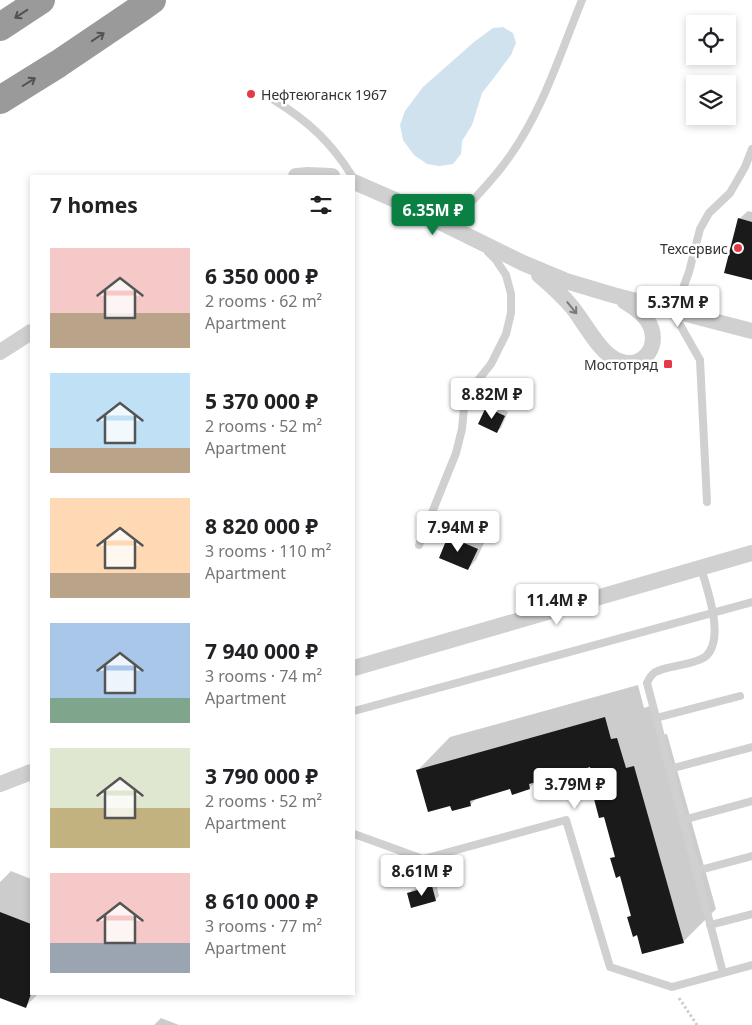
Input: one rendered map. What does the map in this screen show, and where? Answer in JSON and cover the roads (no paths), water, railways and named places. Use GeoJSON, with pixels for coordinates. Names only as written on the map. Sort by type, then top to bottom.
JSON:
{"type":"FeatureCollection","features":[{"type":"Feature","properties":{"kind":"highway"},"geometry":{"type":"LineString","coordinates":[[0,27],[41,0]]}},
{"type":"Feature","properties":{"kind":"highway"},"geometry":{"type":"LineString","coordinates":[[0,100],[58,64],[152,0]]}},
{"type":"Feature","properties":{"kind":"street"},"geometry":{"type":"LineString","coordinates":[[355,180],[523,263],[566,280],[752,331]]}},
{"type":"Feature","properties":{"kind":"street"},"geometry":{"type":"LineString","coordinates":[[523,263],[553,286],[572,307],[607,354],[620,362],[631,363],[642,360],[650,352],[654,344],[653,333],[648,321],[639,310],[613,294]]}},
{"type":"Feature","properties":{"kind":"street"},"geometry":{"type":"LineString","coordinates":[[0,352],[30,333]]}},
{"type":"Feature","properties":{"kind":"street"},"geometry":{"type":"LineString","coordinates":[[355,668],[752,553]]}},
{"type":"Feature","properties":{"kind":"street"},"geometry":{"type":"LineString","coordinates":[[0,784],[30,772]]}},
{"type":"Feature","properties":{"kind":"lane"},"geometry":{"type":"LineString","coordinates":[[448,226],[507,160],[526,131],[544,96],[582,0]]}},
{"type":"Feature","properties":{"kind":"lane"},"geometry":{"type":"LineString","coordinates":[[274,100],[294,112],[313,127],[344,162],[351,175]]}},
{"type":"Feature","properties":{"kind":"lane"},"geometry":{"type":"LineString","coordinates":[[707,502],[700,360],[671,310],[687,278],[700,230],[709,213],[730,193],[745,167],[752,149]]}},
{"type":"Feature","properties":{"kind":"lane"},"geometry":{"type":"LineString","coordinates":[[419,545],[456,453],[462,429],[464,408],[471,389],[491,364],[506,334],[511,313],[512,294],[506,274],[496,260],[476,240]]}},
{"type":"Feature","properties":{"kind":"lane"},"geometry":{"type":"LineString","coordinates":[[701,568],[713,613],[714,641],[710,652],[703,659],[657,671],[650,675],[647,683],[723,973]]}},
{"type":"Feature","properties":{"kind":"lane"},"geometry":{"type":"LineString","coordinates":[[355,711],[752,602]]}},
{"type":"Feature","properties":{"kind":"lane"},"geometry":{"type":"LineString","coordinates":[[656,718],[740,696]]}},
{"type":"Feature","properties":{"kind":"lane"},"geometry":{"type":"LineString","coordinates":[[670,769],[752,747]]}},
{"type":"Feature","properties":{"kind":"lane"},"geometry":{"type":"LineString","coordinates":[[683,820],[752,801]]}},
{"type":"Feature","properties":{"kind":"lane"},"geometry":{"type":"LineString","coordinates":[[355,834],[423,859],[566,820],[610,966],[672,987],[752,965]]}},
{"type":"Feature","properties":{"kind":"lane"},"geometry":{"type":"LineString","coordinates":[[696,871],[752,856]]}},
{"type":"Feature","properties":{"kind":"lane"},"geometry":{"type":"LineString","coordinates":[[710,925],[752,914]]}},
{"type":"Feature","properties":{"kind":"water"},"geometry":{"type":"Polygon","coordinates":[[[503,27],[513,33],[516,43],[511,55],[482,93],[472,125],[462,141],[461,154],[453,164],[439,166],[427,164],[414,155],[403,140],[400,125],[405,111],[423,87],[474,42],[493,28],[503,27]]]}},
{"type":"Feature","properties":{"kind":"place","name":"Нефтеюганск 1967"},"geometry":{"type":"Point","coordinates":[251,94]}},
{"type":"Feature","properties":{"kind":"place","name":"Техсервис"},"geometry":{"type":"Point","coordinates":[738,248]}},
{"type":"Feature","properties":{"kind":"place","name":"Мостотряд"},"geometry":{"type":"Point","coordinates":[668,364]}}]}
